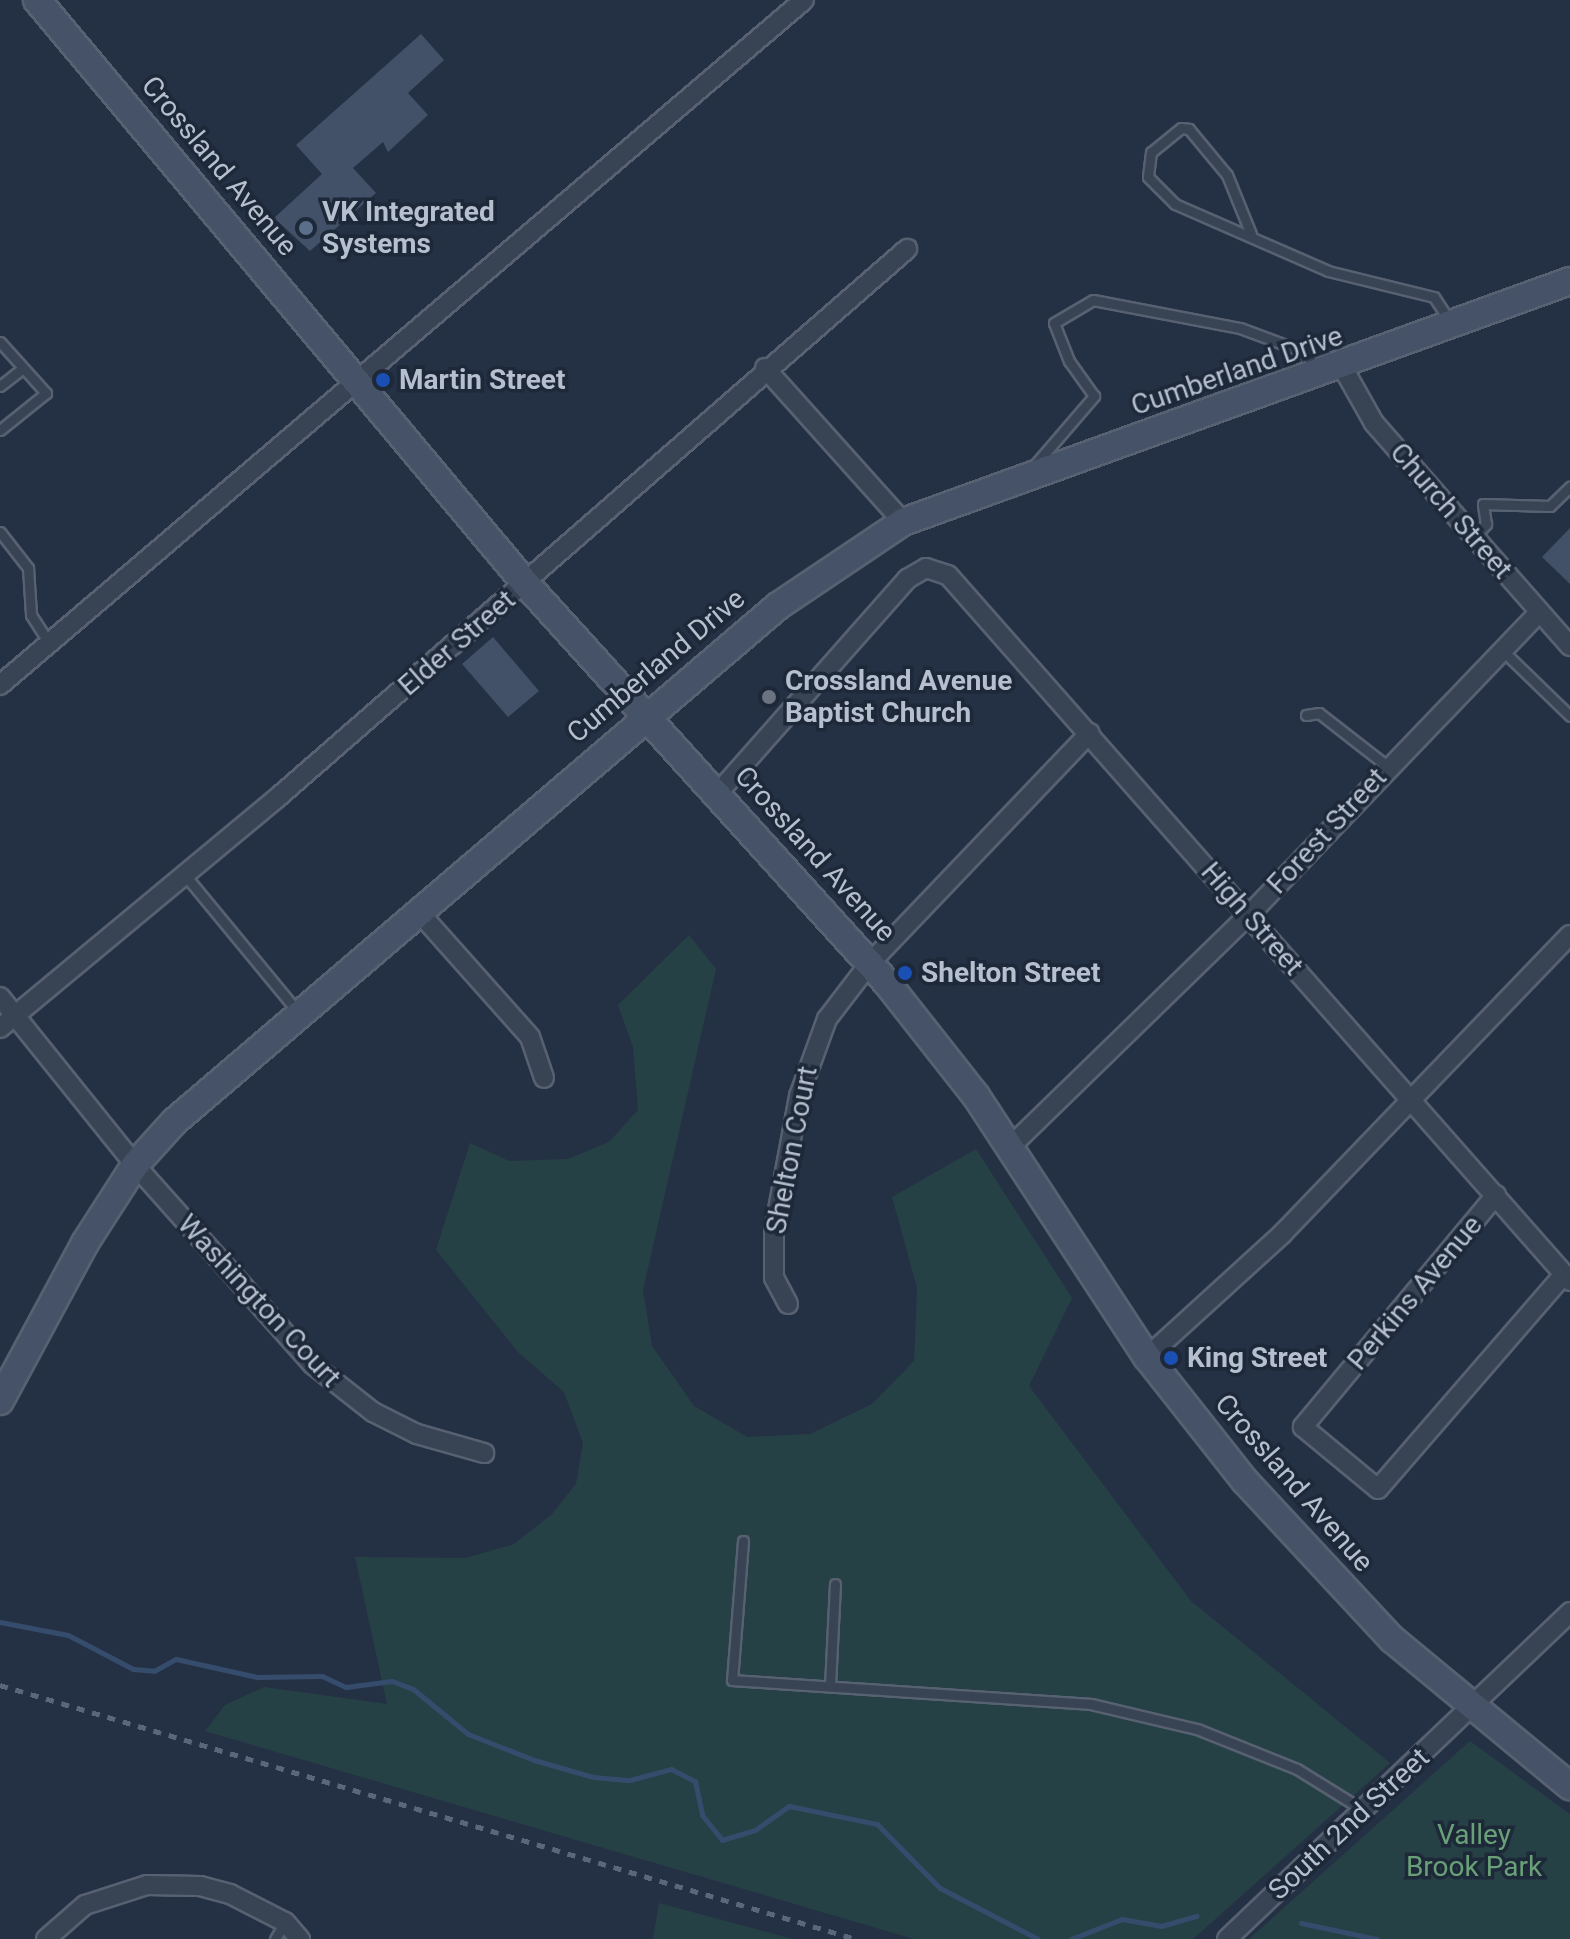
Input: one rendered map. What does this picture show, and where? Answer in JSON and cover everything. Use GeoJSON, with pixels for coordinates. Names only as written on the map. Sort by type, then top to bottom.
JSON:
{"type":"FeatureCollection","features":[{"type":"Feature","properties":{"kind":"main road","name":"Crossland Avenue"},"geometry":{"type":"LineString","coordinates":[[37,0],[526,584],[870,963],[1009,1148],[1147,1357],[1334,1580],[1473,1710],[1570,1786]]}},
{"type":"Feature","properties":{"kind":"main road","name":"Cumberland Drive"},"geometry":{"type":"LineString","coordinates":[[0,1401],[85,1243],[135,1165],[175,1121],[643,716],[778,606],[903,522],[1334,371],[1570,281]]}},
{"type":"Feature","properties":{"kind":"street"},"geometry":{"type":"LineString","coordinates":[[0,685],[354,378],[804,0]]}},
{"type":"Feature","properties":{"kind":"street","name":"Elder Street"},"geometry":{"type":"LineString","coordinates":[[0,1028],[185,875],[526,584],[765,368],[907,249]]}},
{"type":"Feature","properties":{"kind":"street"},"geometry":{"type":"LineString","coordinates":[[765,368],[903,522]]}},
{"type":"Feature","properties":{"kind":"street","name":"Church Street"},"geometry":{"type":"LineString","coordinates":[[1334,371],[1374,423],[1570,646]]}},
{"type":"Feature","properties":{"kind":"street","name":"High Street"},"geometry":{"type":"LineString","coordinates":[[718,793],[896,590],[926,568],[960,584],[1567,1278]]}},
{"type":"Feature","properties":{"kind":"street","name":"Forest Street"},"geometry":{"type":"LineString","coordinates":[[1009,1148],[1249,915],[1387,766],[1539,613]]}},
{"type":"Feature","properties":{"kind":"street"},"geometry":{"type":"LineString","coordinates":[[870,963],[1090,733]]}},
{"type":"Feature","properties":{"kind":"street"},"geometry":{"type":"LineString","coordinates":[[417,910],[530,1037],[544,1078]]}},
{"type":"Feature","properties":{"kind":"street"},"geometry":{"type":"LineString","coordinates":[[1147,1357],[1282,1234],[1570,935]]}},
{"type":"Feature","properties":{"kind":"street","name":"Shelton Court"},"geometry":{"type":"LineString","coordinates":[[788,1304],[772,1260],[795,1110],[827,1019],[870,963]]}},
{"type":"Feature","properties":{"kind":"street","name":"Washington Court"},"geometry":{"type":"LineString","coordinates":[[0,997],[135,1165],[342,1392],[417,1434],[484,1453]]}},
{"type":"Feature","properties":{"kind":"street","name":"Perkins Avenue"},"geometry":{"type":"LineString","coordinates":[[1496,1195],[1303,1427],[1378,1489],[1567,1278]]}},
{"type":"Feature","properties":{"kind":"street"},"geometry":{"type":"LineString","coordinates":[[1473,1710],[1570,1612]]}},
{"type":"Feature","properties":{"kind":"street","name":"South 2nd Street"},"geometry":{"type":"LineString","coordinates":[[1227,1939],[1473,1710]]}},
{"type":"Feature","properties":{"kind":"street"},"geometry":{"type":"LineString","coordinates":[[46,1939],[85,1905],[147,1885],[230,1894],[285,1922],[300,1939]]}},
{"type":"Feature","properties":{"kind":"lane"},"geometry":{"type":"LineString","coordinates":[[1251,234],[1227,175],[1189,129],[1181,128],[1151,152],[1148,177],[1175,204],[1251,234],[1328,271],[1434,297],[1453,326]]}},
{"type":"Feature","properties":{"kind":"lane"},"geometry":{"type":"LineString","coordinates":[[1022,480],[1094,396],[1069,361],[1054,323],[1093,300],[1240,328],[1302,351],[1334,371]]}},
{"type":"Feature","properties":{"kind":"lane"},"geometry":{"type":"LineString","coordinates":[[0,342],[46,393],[0,430]]}},
{"type":"Feature","properties":{"kind":"lane"},"geometry":{"type":"LineString","coordinates":[[0,386],[23,368]]}},
{"type":"Feature","properties":{"kind":"lane"},"geometry":{"type":"LineString","coordinates":[[1474,537],[1486,524],[1483,504],[1550,506],[1570,487]]}},
{"type":"Feature","properties":{"kind":"lane"},"geometry":{"type":"LineString","coordinates":[[0,532],[28,568],[31,615],[49,643]]}},
{"type":"Feature","properties":{"kind":"lane"},"geometry":{"type":"LineString","coordinates":[[1502,650],[1570,716]]}},
{"type":"Feature","properties":{"kind":"lane"},"geometry":{"type":"LineString","coordinates":[[1306,715],[1319,713],[1387,766]]}},
{"type":"Feature","properties":{"kind":"lane"},"geometry":{"type":"LineString","coordinates":[[185,875],[298,1012]]}},
{"type":"Feature","properties":{"kind":"lane"},"geometry":{"type":"LineString","coordinates":[[743,1541],[732,1680],[1091,1704],[1197,1729],[1297,1769],[1363,1810]]}},
{"type":"Feature","properties":{"kind":"lane"},"geometry":{"type":"LineString","coordinates":[[830,1686],[835,1584]]}},
{"type":"Feature","properties":{"kind":"lane"},"geometry":{"type":"LineString","coordinates":[[275,1939],[285,1922]]}},
{"type":"Feature","properties":{"kind":"green space"},"geometry":{"type":"Polygon","coordinates":[[[689,935],[716,969],[643,1290],[652,1346],[694,1406],[747,1437],[810,1434],[872,1404],[914,1361],[917,1288],[892,1197],[976,1149],[1072,1298],[1029,1386],[1191,1601],[1390,1763],[1193,1939],[914,1939],[205,1731],[225,1705],[264,1687],[387,1704],[355,1557],[466,1558],[514,1544],[551,1515],[576,1484],[583,1443],[564,1392],[518,1352],[436,1250],[470,1143],[509,1161],[568,1159],[609,1142],[638,1110],[633,1047],[618,1005],[689,935]]]}},
{"type":"Feature","properties":{"kind":"green space","name":"Valley Brook Park"},"geometry":{"type":"Polygon","coordinates":[[[1470,1741],[1570,1814],[1570,1939],[1249,1939],[1470,1741]]]}},
{"type":"Feature","properties":{"kind":"green space"},"geometry":{"type":"Polygon","coordinates":[[[659,1903],[793,1939],[653,1939],[659,1903]]]}},
{"type":"Feature","properties":{"kind":"building"},"geometry":{"type":"Polygon","coordinates":[[[421,34],[444,60],[408,93],[428,115],[388,152],[383,142],[353,168],[376,193],[310,251],[274,218],[322,174],[296,145],[421,34]]]}},
{"type":"Feature","properties":{"kind":"building"},"geometry":{"type":"Polygon","coordinates":[[[1570,528],[1570,584],[1542,557],[1570,528]]]}},
{"type":"Feature","properties":{"kind":"building"},"geometry":{"type":"Polygon","coordinates":[[[493,637],[539,691],[508,717],[462,664],[493,637]]]}},
{"type":"Feature","properties":{"kind":"waterway"},"geometry":{"type":"LineString","coordinates":[[0,1622],[68,1635],[133,1669],[154,1671],[176,1659],[257,1677],[322,1676],[346,1687],[392,1681],[413,1689],[468,1734],[534,1760],[593,1777],[630,1780],[671,1769],[695,1781],[702,1815],[722,1840],[755,1830],[789,1806],[877,1824],[940,1888],[1038,1939]]}},
{"type":"Feature","properties":{"kind":"waterway"},"geometry":{"type":"LineString","coordinates":[[1071,1939],[1122,1919],[1161,1926],[1197,1916]]}},
{"type":"Feature","properties":{"kind":"waterway"},"geometry":{"type":"LineString","coordinates":[[1301,1923],[1377,1939]]}},
{"type":"Feature","properties":{"kind":"railway"},"geometry":{"type":"LineString","coordinates":[[0,1685],[856,1939]]}},
{"type":"Feature","properties":{"kind":"place","name":"VK Integrated Systems"},"geometry":{"type":"Point","coordinates":[306,228]}},
{"type":"Feature","properties":{"kind":"place","name":"Martin Street"},"geometry":{"type":"Point","coordinates":[383,380]}},
{"type":"Feature","properties":{"kind":"place","name":"Crossland Avenue Baptist Church"},"geometry":{"type":"Point","coordinates":[769,697]}},
{"type":"Feature","properties":{"kind":"place","name":"Shelton Street"},"geometry":{"type":"Point","coordinates":[905,973]}},
{"type":"Feature","properties":{"kind":"place","name":"King Street"},"geometry":{"type":"Point","coordinates":[1171,1358]}}]}
